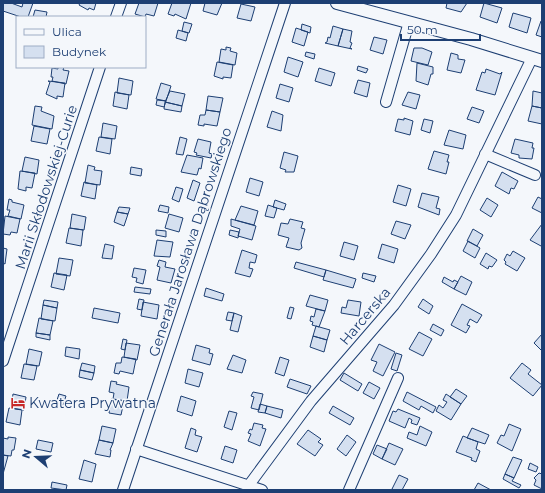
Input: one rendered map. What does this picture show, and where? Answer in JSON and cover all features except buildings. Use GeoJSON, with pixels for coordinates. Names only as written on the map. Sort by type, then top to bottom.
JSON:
{"type":"FeatureCollection","features":[{"type":"Feature","properties":{"kind":"street"},"geometry":{"type":"LineString","coordinates":[[116,16],[121,3]]}},
{"type":"Feature","properties":{"kind":"street","name":"Generała Jarosława Dąbrowskiego"},"geometry":{"type":"LineString","coordinates":[[123,490],[284,3]]}},
{"type":"Feature","properties":{"kind":"street"},"geometry":{"type":"LineString","coordinates":[[337,3],[537,59]]}},
{"type":"Feature","properties":{"kind":"street"},"geometry":{"type":"LineString","coordinates":[[386,102],[409,22]]}},
{"type":"Feature","properties":{"kind":"street","name":"Harcerska"},"geometry":{"type":"LineString","coordinates":[[249,485],[311,401],[394,305],[431,254],[456,215],[485,154],[537,59]]}},
{"type":"Feature","properties":{"kind":"street","name":"Marii Skłodowskiej-Curie"},"geometry":{"type":"LineString","coordinates":[[3,361],[100,68]]}},
{"type":"Feature","properties":{"kind":"street"},"geometry":{"type":"LineString","coordinates":[[485,154],[535,175]]}},
{"type":"Feature","properties":{"kind":"street"},"geometry":{"type":"LineString","coordinates":[[349,490],[398,378]]}},
{"type":"Feature","properties":{"kind":"street"},"geometry":{"type":"LineString","coordinates":[[136,450],[262,490]]}},
{"type":"Feature","properties":{"kind":"place","name":"Kwatera Prywatna"},"geometry":{"type":"Point","coordinates":[18,403]}}]}
